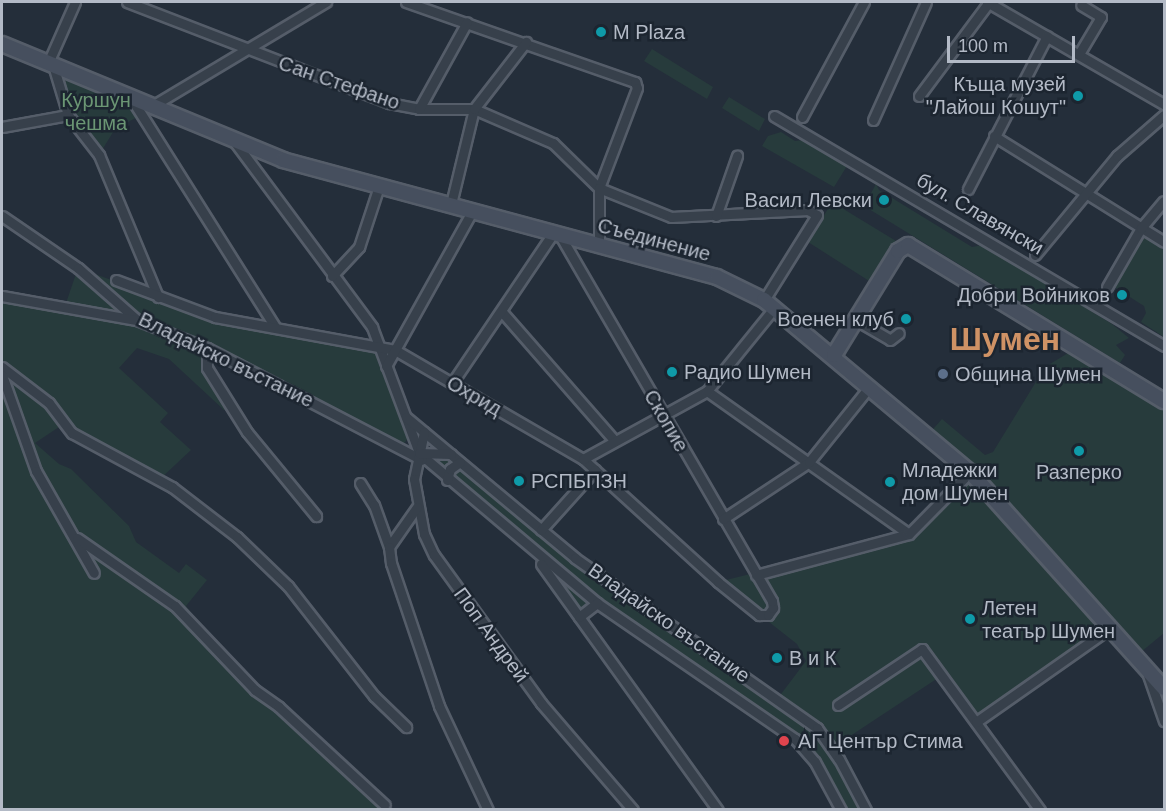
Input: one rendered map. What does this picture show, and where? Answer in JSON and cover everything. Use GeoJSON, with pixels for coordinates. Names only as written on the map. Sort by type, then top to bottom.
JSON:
{"type":"FeatureCollection","features":[{"type":"Feature","properties":{"kind":"street"},"geometry":{"type":"LineString","coordinates":[[75,2],[50,64],[69,115],[99,156],[158,297]]}},
{"type":"Feature","properties":{"kind":"street","name":"Сан Стефано"},"geometry":{"type":"LineString","coordinates":[[127,2],[359,93],[419,109],[474,109],[552,143],[599,188],[671,217],[808,210],[817,215],[769,304]]}},
{"type":"Feature","properties":{"kind":"street"},"geometry":{"type":"LineString","coordinates":[[152,106],[326,2]]}},
{"type":"Feature","properties":{"kind":"street"},"geometry":{"type":"LineString","coordinates":[[406,2],[526,42],[635,82],[637,88],[599,188],[599,245]]}},
{"type":"Feature","properties":{"kind":"street"},"geometry":{"type":"LineString","coordinates":[[802,117],[864,2]]}},
{"type":"Feature","properties":{"kind":"street"},"geometry":{"type":"LineString","coordinates":[[873,120],[926,2]]}},
{"type":"Feature","properties":{"kind":"street"},"geometry":{"type":"LineString","coordinates":[[919,96],[988,2],[1164,104]]}},
{"type":"Feature","properties":{"kind":"street"},"geometry":{"type":"LineString","coordinates":[[1079,54],[1101,17],[1081,5]]}},
{"type":"Feature","properties":{"kind":"street"},"geometry":{"type":"LineString","coordinates":[[419,109],[467,22]]}},
{"type":"Feature","properties":{"kind":"street"},"geometry":{"type":"LineString","coordinates":[[968,189],[1047,36]]}},
{"type":"Feature","properties":{"kind":"street"},"geometry":{"type":"LineString","coordinates":[[451,204],[474,109],[526,42]]}},
{"type":"Feature","properties":{"kind":"street","name":"Съединение"},"geometry":{"type":"LineString","coordinates":[[2,44],[283,160],[717,278],[769,304],[834,355],[970,472],[1162,684]]}},
{"type":"Feature","properties":{"kind":"street"},"geometry":{"type":"LineString","coordinates":[[131,98],[275,327]]}},
{"type":"Feature","properties":{"kind":"street"},"geometry":{"type":"LineString","coordinates":[[2,127],[69,115]]}},
{"type":"Feature","properties":{"kind":"street"},"geometry":{"type":"LineString","coordinates":[[1035,255],[1117,156],[1164,115]]}},
{"type":"Feature","properties":{"kind":"street","name":"бул. Славянски"},"geometry":{"type":"LineString","coordinates":[[774,116],[1164,346]]}},
{"type":"Feature","properties":{"kind":"street"},"geometry":{"type":"LineString","coordinates":[[994,136],[1164,242]]}},
{"type":"Feature","properties":{"kind":"street"},"geometry":{"type":"LineString","coordinates":[[233,140],[372,327],[418,455],[451,454]]}},
{"type":"Feature","properties":{"kind":"street"},"geometry":{"type":"LineString","coordinates":[[716,216],[737,156]]}},
{"type":"Feature","properties":{"kind":"street"},"geometry":{"type":"LineString","coordinates":[[332,276],[360,247],[379,186]]}},
{"type":"Feature","properties":{"kind":"street"},"geometry":{"type":"LineString","coordinates":[[1107,287],[1141,228],[1164,201]]}},
{"type":"Feature","properties":{"kind":"street"},"geometry":{"type":"LineString","coordinates":[[386,366],[473,210]]}},
{"type":"Feature","properties":{"kind":"street","name":"Владайско въстание"},"geometry":{"type":"LineString","coordinates":[[2,216],[70,261],[137,320],[207,348],[418,455],[597,603],[795,739],[815,762],[841,810]]}},
{"type":"Feature","properties":{"kind":"street"},"geometry":{"type":"LineString","coordinates":[[452,383],[557,233]]}},
{"type":"Feature","properties":{"kind":"street","name":"Скопие"},"geometry":{"type":"LineString","coordinates":[[557,233],[773,608]]}},
{"type":"Feature","properties":{"kind":"street"},"geometry":{"type":"LineString","coordinates":[[834,355],[904,246],[913,246],[1164,401]]}},
{"type":"Feature","properties":{"kind":"street","name":"Охрид"},"geometry":{"type":"LineString","coordinates":[[116,279],[215,317],[395,350],[583,459],[759,615],[768,615],[773,608]]}},
{"type":"Feature","properties":{"kind":"street"},"geometry":{"type":"LineString","coordinates":[[2,296],[137,320]]}},
{"type":"Feature","properties":{"kind":"street"},"geometry":{"type":"LineString","coordinates":[[583,459],[707,390],[769,304]]}},
{"type":"Feature","properties":{"kind":"street"},"geometry":{"type":"LineString","coordinates":[[501,312],[615,441]]}},
{"type":"Feature","properties":{"kind":"street"},"geometry":{"type":"LineString","coordinates":[[856,320],[890,340],[899,333]]}},
{"type":"Feature","properties":{"kind":"street"},"geometry":{"type":"LineString","coordinates":[[207,348],[207,368],[247,432],[316,516]]}},
{"type":"Feature","properties":{"kind":"street"},"geometry":{"type":"LineString","coordinates":[[2,367],[49,403],[72,433],[159,480],[237,537],[273,570],[375,696],[406,727]]}},
{"type":"Feature","properties":{"kind":"street"},"geometry":{"type":"LineString","coordinates":[[2,375],[36,471],[77,538],[94,573]]}},
{"type":"Feature","properties":{"kind":"street"},"geometry":{"type":"LineString","coordinates":[[723,519],[809,462],[870,386]]}},
{"type":"Feature","properties":{"kind":"street"},"geometry":{"type":"LineString","coordinates":[[707,390],[909,534]]}},
{"type":"Feature","properties":{"kind":"street"},"geometry":{"type":"LineString","coordinates":[[393,442],[404,438],[407,421]]}},
{"type":"Feature","properties":{"kind":"street","name":"Владайско въстание"},"geometry":{"type":"LineString","coordinates":[[407,421],[424,432],[541,530],[817,728],[839,759],[866,810]]}},
{"type":"Feature","properties":{"kind":"street","name":"Поп Андрей"},"geometry":{"type":"LineString","coordinates":[[424,432],[414,479],[417,507],[424,534],[446,573],[541,703],[633,810]]}},
{"type":"Feature","properties":{"kind":"street"},"geometry":{"type":"LineString","coordinates":[[447,480],[450,469],[460,462]]}},
{"type":"Feature","properties":{"kind":"street"},"geometry":{"type":"LineString","coordinates":[[541,530],[595,470]]}},
{"type":"Feature","properties":{"kind":"street"},"geometry":{"type":"LineString","coordinates":[[756,575],[909,534],[970,472]]}},
{"type":"Feature","properties":{"kind":"street"},"geometry":{"type":"LineString","coordinates":[[360,483],[374,505],[389,547],[416,647],[488,810]]}},
{"type":"Feature","properties":{"kind":"street"},"geometry":{"type":"LineString","coordinates":[[389,547],[417,507]]}},
{"type":"Feature","properties":{"kind":"street"},"geometry":{"type":"LineString","coordinates":[[77,538],[175,606],[255,690],[279,707],[386,805]]}},
{"type":"Feature","properties":{"kind":"street"},"geometry":{"type":"LineString","coordinates":[[533,552],[701,784],[715,809]]}},
{"type":"Feature","properties":{"kind":"street"},"geometry":{"type":"LineString","coordinates":[[579,617],[597,603]]}},
{"type":"Feature","properties":{"kind":"street"},"geometry":{"type":"LineString","coordinates":[[975,722],[1110,628]]}},
{"type":"Feature","properties":{"kind":"street"},"geometry":{"type":"LineString","coordinates":[[838,705],[922,649],[1040,810]]}},
{"type":"Feature","properties":{"kind":"street"},"geometry":{"type":"LineString","coordinates":[[1145,667],[1164,721]]}},
{"type":"Feature","properties":{"kind":"green space"},"geometry":{"type":"Polygon","coordinates":[[[652,49],[713,87],[707,99],[644,61],[652,49]]]}},
{"type":"Feature","properties":{"kind":"green space","name":"Куршун чешма"},"geometry":{"type":"Polygon","coordinates":[[[53,65],[131,98],[141,115],[115,129],[99,155],[79,130],[53,65]]]}},
{"type":"Feature","properties":{"kind":"green space"},"geometry":{"type":"Polygon","coordinates":[[[729,97],[765,119],[759,131],[722,108],[729,97]]]}},
{"type":"Feature","properties":{"kind":"green space"},"geometry":{"type":"Polygon","coordinates":[[[781,132],[795,141],[804,140],[847,166],[834,187],[762,146],[768,136],[781,132]]]}},
{"type":"Feature","properties":{"kind":"green space"},"geometry":{"type":"Polygon","coordinates":[[[876,184],[879,190],[972,247],[983,245],[1112,324],[1129,338],[1116,345],[1125,355],[1120,363],[864,206],[876,184]]]}},
{"type":"Feature","properties":{"kind":"green space"},"geometry":{"type":"Polygon","coordinates":[[[832,202],[901,244],[877,286],[808,242],[832,202]]]}},
{"type":"Feature","properties":{"kind":"green space"},"geometry":{"type":"Polygon","coordinates":[[[1144,237],[1164,250],[1164,337],[1141,322],[1146,313],[1144,306],[1114,287],[1144,237]]]}},
{"type":"Feature","properties":{"kind":"green space"},"geometry":{"type":"Polygon","coordinates":[[[78,268],[215,317],[380,347],[410,436],[401,447],[207,348],[205,359],[235,410],[224,410],[169,359],[137,348],[119,368],[168,413],[160,422],[191,450],[159,480],[117,459],[65,423],[35,443],[59,464],[71,469],[129,526],[136,542],[179,573],[186,564],[207,580],[186,606],[200,625],[196,630],[357,782],[391,809],[2,809],[2,296],[65,306],[78,268]]]}},
{"type":"Feature","properties":{"kind":"green space"},"geometry":{"type":"Polygon","coordinates":[[[1078,347],[1164,401],[1164,633],[1135,657],[1110,629],[976,722],[941,676],[832,748],[866,809],[841,809],[806,749],[597,603],[579,617],[554,572],[432,466],[439,457],[457,462],[575,558],[778,698],[806,661],[797,644],[718,582],[909,534],[970,472],[927,436],[942,419],[985,455],[993,452],[1045,367],[1078,347]]]}},
{"type":"Feature","properties":{"kind":"place","name":"M Plaza"},"geometry":{"type":"Point","coordinates":[601,32]}},
{"type":"Feature","properties":{"kind":"place","name":"Къща музей \"Лайош Кошут\""},"geometry":{"type":"Point","coordinates":[1078,96]}},
{"type":"Feature","properties":{"kind":"place","name":"Васил Левски"},"geometry":{"type":"Point","coordinates":[884,200]}},
{"type":"Feature","properties":{"kind":"place","name":"Добри Войников"},"geometry":{"type":"Point","coordinates":[1122,295]}},
{"type":"Feature","properties":{"kind":"place","name":"Военен клуб"},"geometry":{"type":"Point","coordinates":[906,319]}},
{"type":"Feature","properties":{"kind":"place","name":"Радио Шумен"},"geometry":{"type":"Point","coordinates":[672,372]}},
{"type":"Feature","properties":{"kind":"place","name":"Община Шумен"},"geometry":{"type":"Point","coordinates":[943,374]}},
{"type":"Feature","properties":{"kind":"place","name":"Разперко"},"geometry":{"type":"Point","coordinates":[1079,451]}},
{"type":"Feature","properties":{"kind":"place","name":"РСПБПЗН"},"geometry":{"type":"Point","coordinates":[519,481]}},
{"type":"Feature","properties":{"kind":"place","name":"Младежки дом Шумен"},"geometry":{"type":"Point","coordinates":[890,482]}},
{"type":"Feature","properties":{"kind":"place","name":"Летен театър Шумен"},"geometry":{"type":"Point","coordinates":[970,619]}},
{"type":"Feature","properties":{"kind":"place","name":"В и К"},"geometry":{"type":"Point","coordinates":[777,658]}},
{"type":"Feature","properties":{"kind":"place","name":"АГ Център Стима"},"geometry":{"type":"Point","coordinates":[784,741]}},
{"type":"Feature","properties":{"kind":"district","name":"Шумен"},"geometry":{"type":"Point","coordinates":[1005,339]}}]}
